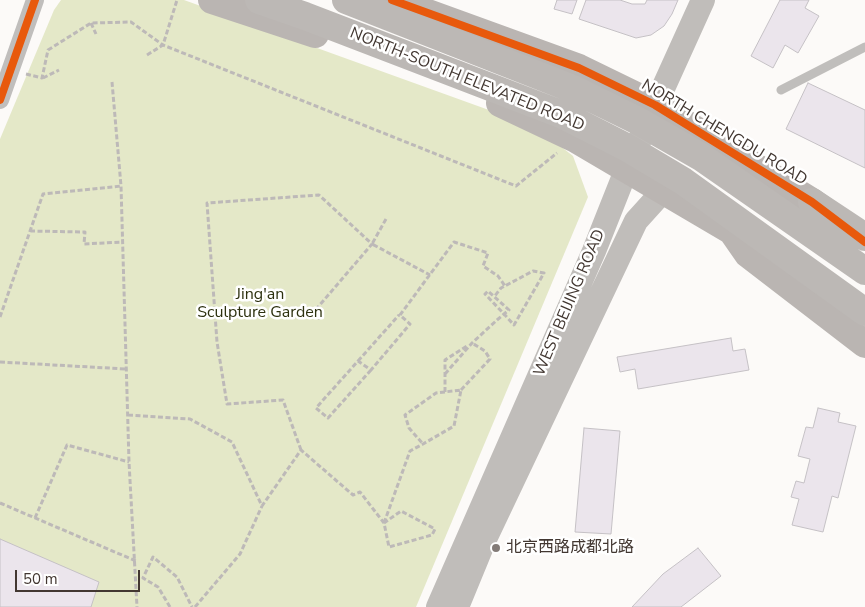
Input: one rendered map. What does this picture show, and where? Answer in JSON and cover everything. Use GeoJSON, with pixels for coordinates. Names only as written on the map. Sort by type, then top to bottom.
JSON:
{"type":"FeatureCollection","features":[{"type":"Feature","properties":{"kind":"highway","name":"NORTH-SOUTH ELEVATED ROAD"},"geometry":{"type":"LineString","coordinates":[[259,0],[563,115],[626,147],[683,182],[861,319]]}},
{"type":"Feature","properties":{"kind":"highway","name":"NORTH-SOUTH ELEVATED ROAD"},"geometry":{"type":"LineString","coordinates":[[346,0],[572,89],[638,121],[701,157],[865,271]]}},
{"type":"Feature","properties":{"kind":"highway"},"geometry":{"type":"LineString","coordinates":[[812,202],[865,237]]}},
{"type":"Feature","properties":{"kind":"highway"},"geometry":{"type":"LineString","coordinates":[[732,231],[861,319]]}},
{"type":"Feature","properties":{"kind":"main road"},"geometry":{"type":"LineString","coordinates":[[212,0],[297,27],[500,103],[574,138],[732,231],[748,254],[865,344]]}},
{"type":"Feature","properties":{"kind":"main road","name":"NORTH CHENGDU ROAD"},"geometry":{"type":"LineString","coordinates":[[392,0],[579,68],[655,105],[812,202],[865,242]]}},
{"type":"Feature","properties":{"kind":"main road","name":"WEST BEIJING ROAD"},"geometry":{"type":"LineString","coordinates":[[438,607],[594,251],[627,168],[703,0]]}},
{"type":"Feature","properties":{"kind":"main road"},"geometry":{"type":"LineString","coordinates":[[457,607],[485,539],[636,221],[664,190]]}},
{"type":"Feature","properties":{"kind":"main road"},"geometry":{"type":"LineString","coordinates":[[812,202],[865,230]]}},
{"type":"Feature","properties":{"kind":"street"},"geometry":{"type":"LineString","coordinates":[[0,100],[35,0]]}},
{"type":"Feature","properties":{"kind":"lane"},"geometry":{"type":"LineString","coordinates":[[781,90],[865,47]]}},
{"type":"Feature","properties":{"kind":"path"},"geometry":{"type":"LineString","coordinates":[[147,55],[163,46],[177,0]]}},
{"type":"Feature","properties":{"kind":"path"},"geometry":{"type":"LineString","coordinates":[[42,78],[48,50],[91,23],[131,22],[163,46],[516,186],[574,138]]}},
{"type":"Feature","properties":{"kind":"path"},"geometry":{"type":"LineString","coordinates":[[91,23],[96,34]]}},
{"type":"Feature","properties":{"kind":"path"},"geometry":{"type":"LineString","coordinates":[[11,69],[42,78],[59,70]]}},
{"type":"Feature","properties":{"kind":"path"},"geometry":{"type":"LineString","coordinates":[[112,82],[121,186],[129,462],[136,561],[137,607]]}},
{"type":"Feature","properties":{"kind":"path"},"geometry":{"type":"LineString","coordinates":[[0,317],[44,194],[121,186]]}},
{"type":"Feature","properties":{"kind":"path"},"geometry":{"type":"LineString","coordinates":[[384,523],[401,511],[435,529],[432,535],[389,548],[384,523],[360,492],[353,496],[301,450],[283,400],[227,404],[217,342],[207,203],[319,195],[372,244],[430,275]]}},
{"type":"Feature","properties":{"kind":"path"},"geometry":{"type":"LineString","coordinates":[[322,320],[312,314],[372,244],[386,219]]}},
{"type":"Feature","properties":{"kind":"path"},"geometry":{"type":"LineString","coordinates":[[30,231],[85,232],[84,244],[122,242]]}},
{"type":"Feature","properties":{"kind":"path"},"geometry":{"type":"LineString","coordinates":[[400,315],[410,324],[328,418],[316,408],[400,315],[454,242],[488,253],[483,266],[498,276],[505,286]]}},
{"type":"Feature","properties":{"kind":"path"},"geometry":{"type":"LineString","coordinates":[[445,374],[472,343],[504,314],[509,310],[494,297],[488,291],[484,294],[504,314],[514,325],[544,273],[533,271],[505,286],[494,297]]}},
{"type":"Feature","properties":{"kind":"path"},"geometry":{"type":"LineString","coordinates":[[384,523],[410,451],[454,426],[461,390],[490,359],[486,351],[472,343]]}},
{"type":"Feature","properties":{"kind":"path"},"geometry":{"type":"LineString","coordinates":[[445,392],[446,360],[472,343]]}},
{"type":"Feature","properties":{"kind":"path"},"geometry":{"type":"LineString","coordinates":[[358,361],[371,370]]}},
{"type":"Feature","properties":{"kind":"path"},"geometry":{"type":"LineString","coordinates":[[0,362],[126,369]]}},
{"type":"Feature","properties":{"kind":"path"},"geometry":{"type":"LineString","coordinates":[[423,444],[409,428],[405,415],[436,393],[461,390]]}},
{"type":"Feature","properties":{"kind":"path"},"geometry":{"type":"LineString","coordinates":[[128,415],[190,419],[232,442],[262,506]]}},
{"type":"Feature","properties":{"kind":"path"},"geometry":{"type":"LineString","coordinates":[[35,518],[67,445],[129,462]]}},
{"type":"Feature","properties":{"kind":"path"},"geometry":{"type":"LineString","coordinates":[[170,607],[158,586],[143,578],[154,557],[177,577],[194,607],[240,554],[262,506],[301,450]]}},
{"type":"Feature","properties":{"kind":"path"},"geometry":{"type":"LineString","coordinates":[[0,503],[136,561]]}},
{"type":"Feature","properties":{"kind":"green space","name":"Jing'an Sculpture Garden"},"geometry":{"type":"Polygon","coordinates":[[[61,0],[184,0],[536,127],[573,156],[588,197],[416,607],[0,607],[0,139],[54,10],[61,0]]]}},
{"type":"Feature","properties":{"kind":"building"},"geometry":{"type":"Polygon","coordinates":[[[557,0],[577,0],[572,14],[554,9],[557,0]]]}},
{"type":"Feature","properties":{"kind":"building"},"geometry":{"type":"Polygon","coordinates":[[[586,0],[620,0],[632,4],[645,4],[647,0],[678,0],[664,26],[651,35],[636,38],[579,19],[586,0]]]}},
{"type":"Feature","properties":{"kind":"building"},"geometry":{"type":"Polygon","coordinates":[[[780,0],[809,0],[805,8],[819,16],[798,53],[785,45],[773,68],[751,56],[780,0]]]}},
{"type":"Feature","properties":{"kind":"building"},"geometry":{"type":"Polygon","coordinates":[[[808,83],[865,110],[865,168],[786,129],[808,83]]]}},
{"type":"Feature","properties":{"kind":"building"},"geometry":{"type":"Polygon","coordinates":[[[731,338],[733,351],[745,349],[749,370],[638,389],[635,369],[620,372],[617,357],[731,338]]]}},
{"type":"Feature","properties":{"kind":"building"},"geometry":{"type":"Polygon","coordinates":[[[818,408],[840,413],[838,422],[856,426],[838,498],[832,496],[823,532],[792,525],[799,499],[791,497],[796,481],[804,483],[810,459],[798,456],[806,427],[813,428],[818,408]]]}},
{"type":"Feature","properties":{"kind":"building"},"geometry":{"type":"Polygon","coordinates":[[[584,428],[620,431],[611,534],[575,532],[584,428]]]}},
{"type":"Feature","properties":{"kind":"building"},"geometry":{"type":"Polygon","coordinates":[[[0,539],[99,582],[91,607],[0,607],[0,539]]]}},
{"type":"Feature","properties":{"kind":"building"},"geometry":{"type":"Polygon","coordinates":[[[698,548],[721,576],[681,607],[632,607],[663,574],[698,548]]]}},
{"type":"Feature","properties":{"kind":"cycle path"},"geometry":{"type":"LineString","coordinates":[[0,100],[35,0]]}},
{"type":"Feature","properties":{"kind":"cycle path"},"geometry":{"type":"LineString","coordinates":[[392,0],[579,68],[655,105],[812,202],[865,242]]}},
{"type":"Feature","properties":{"kind":"place","name":"北京西路成都北路"},"geometry":{"type":"Point","coordinates":[496,548]}}]}
